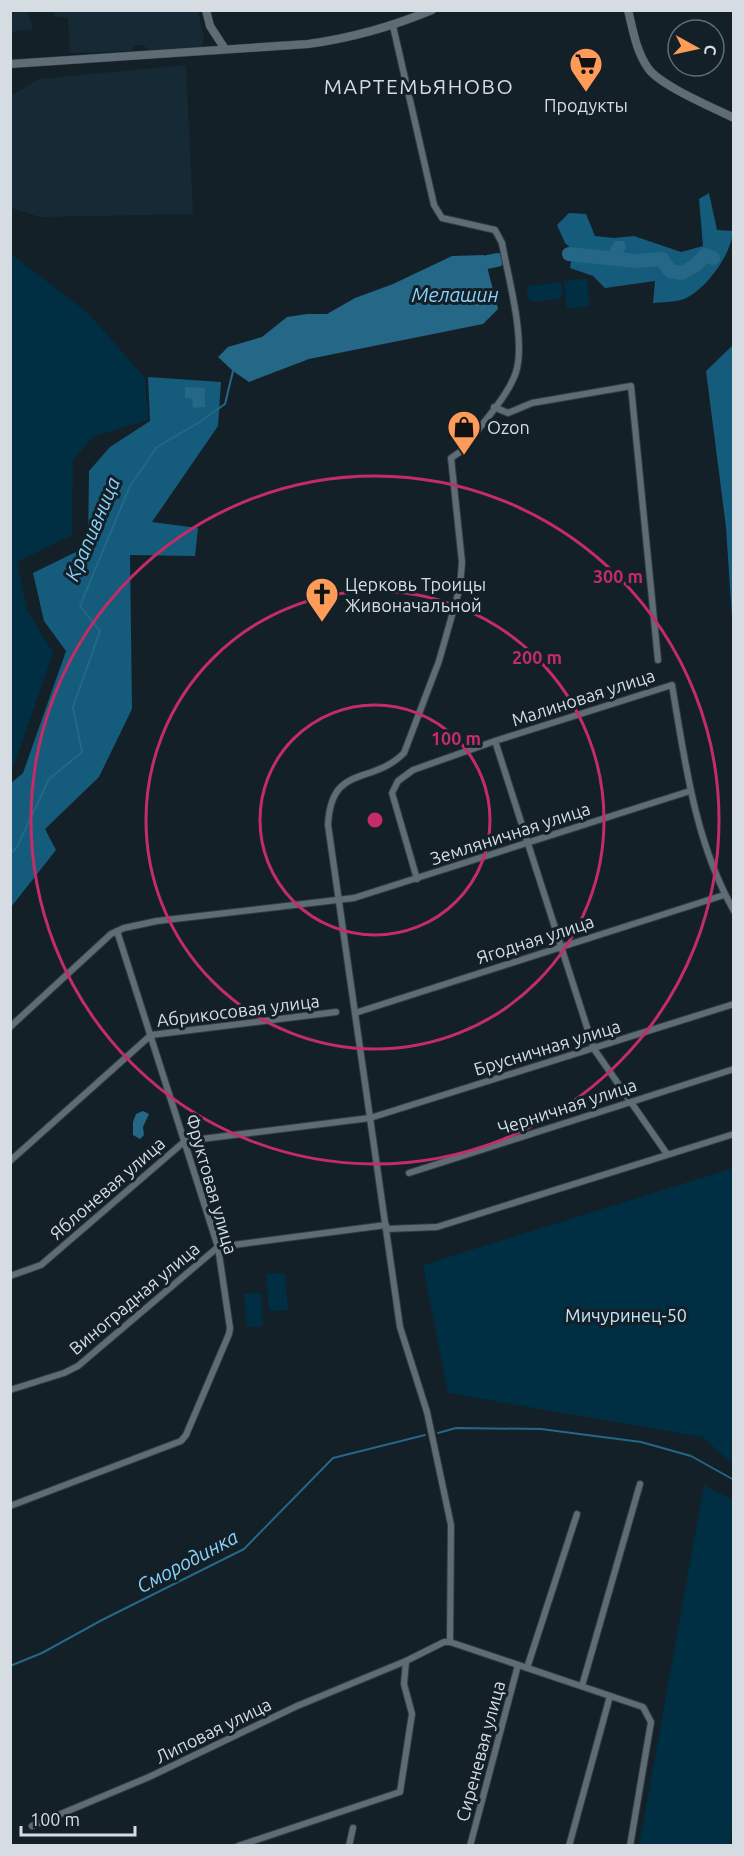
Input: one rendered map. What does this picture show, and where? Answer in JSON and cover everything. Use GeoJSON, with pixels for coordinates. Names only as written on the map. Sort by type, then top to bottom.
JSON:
{"type":"FeatureCollection","features":[{"type":"Feature","properties":{"kind":"street"},"geometry":{"type":"LineString","coordinates":[[206,10],[210,26],[225,49]]}},
{"type":"Feature","properties":{"kind":"street"},"geometry":{"type":"LineString","coordinates":[[628,10],[636,45],[649,70],[661,80],[734,118]]}},
{"type":"Feature","properties":{"kind":"street"},"geometry":{"type":"LineString","coordinates":[[10,64],[344,39],[393,26],[431,11]]}},
{"type":"Feature","properties":{"kind":"street"},"geometry":{"type":"LineString","coordinates":[[393,26],[434,205],[442,218],[495,230],[502,243],[519,339],[516,371],[508,389],[460,452],[452,458],[462,562],[460,586],[439,661],[404,753],[393,764],[344,782],[336,790],[329,808],[328,825],[400,1327],[427,1412],[451,1525],[450,1642],[643,1707],[651,1722],[630,1845]]}},
{"type":"Feature","properties":{"kind":"street"},"geometry":{"type":"LineString","coordinates":[[494,407],[508,413],[532,403],[631,386],[658,660]]}},
{"type":"Feature","properties":{"kind":"street","name":"Малиновая улица"},"geometry":{"type":"LineString","coordinates":[[417,879],[392,793],[398,781],[413,770],[495,741],[672,685],[690,791]]}},
{"type":"Feature","properties":{"kind":"street"},"geometry":{"type":"LineString","coordinates":[[495,741],[594,1049],[668,1154]]}},
{"type":"Feature","properties":{"kind":"street"},"geometry":{"type":"LineString","coordinates":[[690,791],[708,852],[724,895],[734,911]]}},
{"type":"Feature","properties":{"kind":"street","name":"Земляничная улица"},"geometry":{"type":"LineString","coordinates":[[339,900],[354,898],[417,879],[690,791]]}},
{"type":"Feature","properties":{"kind":"street","name":"Ягодная улица"},"geometry":{"type":"LineString","coordinates":[[355,1013],[724,895]]}},
{"type":"Feature","properties":{"kind":"street"},"geometry":{"type":"LineString","coordinates":[[10,1028],[117,931],[157,921],[339,900]]}},
{"type":"Feature","properties":{"kind":"street","name":"Фруктовая улица"},"geometry":{"type":"LineString","coordinates":[[10,1506],[183,1439],[230,1331],[218,1248],[117,931]]}},
{"type":"Feature","properties":{"kind":"street","name":"Брусничная улица"},"geometry":{"type":"LineString","coordinates":[[370,1118],[734,1004]]}},
{"type":"Feature","properties":{"kind":"street","name":"Абрикосовая улица"},"geometry":{"type":"LineString","coordinates":[[10,1161],[151,1035],[336,1012]]}},
{"type":"Feature","properties":{"kind":"street","name":"Черничная улица"},"geometry":{"type":"LineString","coordinates":[[409,1173],[734,1068]]}},
{"type":"Feature","properties":{"kind":"street","name":"Яблоневая улица"},"geometry":{"type":"LineString","coordinates":[[10,1276],[42,1265],[185,1141],[370,1118]]}},
{"type":"Feature","properties":{"kind":"street"},"geometry":{"type":"LineString","coordinates":[[386,1227],[437,1227],[734,1134]]}},
{"type":"Feature","properties":{"kind":"street","name":"Виноградная улица"},"geometry":{"type":"LineString","coordinates":[[10,1390],[64,1373],[78,1366],[218,1248],[386,1227]]}},
{"type":"Feature","properties":{"kind":"street"},"geometry":{"type":"LineString","coordinates":[[582,1686],[640,1484]]}},
{"type":"Feature","properties":{"kind":"street"},"geometry":{"type":"LineString","coordinates":[[527,1668],[577,1514]]}},
{"type":"Feature","properties":{"kind":"street","name":"Липовая улица"},"geometry":{"type":"LineString","coordinates":[[32,1826],[149,1777],[297,1706],[406,1661],[444,1642],[450,1642]]}},
{"type":"Feature","properties":{"kind":"street"},"geometry":{"type":"LineString","coordinates":[[238,1845],[400,1792],[412,1714],[404,1684],[406,1661]]}},
{"type":"Feature","properties":{"kind":"street","name":"Сиреневая улица"},"geometry":{"type":"LineString","coordinates":[[470,1845],[518,1665]]}},
{"type":"Feature","properties":{"kind":"street"},"geometry":{"type":"LineString","coordinates":[[569,1845],[610,1696]]}},
{"type":"Feature","properties":{"kind":"street"},"geometry":{"type":"LineString","coordinates":[[349,1845],[353,1828]]}},
{"type":"Feature","properties":{"kind":"shaded area"},"geometry":{"type":"Polygon","coordinates":[[[11,10],[27,11],[33,29],[11,32],[11,10]]]}},
{"type":"Feature","properties":{"kind":"shaded area"},"geometry":{"type":"Polygon","coordinates":[[[52,11],[198,11],[204,37],[201,47],[150,50],[142,45],[135,45],[130,51],[70,53],[68,18],[55,16],[52,11]]]}},
{"type":"Feature","properties":{"kind":"shaded area"},"geometry":{"type":"Polygon","coordinates":[[[186,65],[193,214],[40,217],[11,208],[11,96],[39,79],[186,65]]]}},
{"type":"Feature","properties":{"kind":"shaded area"},"geometry":{"type":"Polygon","coordinates":[[[709,193],[717,230],[733,231],[728,250],[715,272],[699,290],[690,296],[678,301],[653,303],[655,281],[605,288],[593,276],[570,268],[573,250],[565,243],[557,225],[569,213],[586,214],[595,236],[614,238],[634,236],[681,252],[703,246],[699,199],[709,193]]]}},
{"type":"Feature","properties":{"kind":"shaded area"},"geometry":{"type":"Polygon","coordinates":[[[733,345],[733,632],[726,527],[706,371],[733,345]]]}},
{"type":"Feature","properties":{"kind":"shaded area"},"geometry":{"type":"Polygon","coordinates":[[[148,377],[221,382],[218,426],[152,522],[198,528],[195,556],[130,555],[132,709],[99,777],[45,829],[56,850],[11,907],[11,783],[23,773],[66,651],[44,621],[33,573],[88,546],[89,471],[110,447],[150,421],[148,377]]]}},
{"type":"Feature","properties":{"kind":"green space"},"geometry":{"type":"Polygon","coordinates":[[[11,254],[87,312],[145,378],[148,420],[94,436],[73,460],[72,535],[17,562],[27,610],[53,653],[11,769],[11,254]]]}},
{"type":"Feature","properties":{"kind":"green space"},"geometry":{"type":"Polygon","coordinates":[[[587,278],[590,306],[567,309],[564,281],[587,278]]]}},
{"type":"Feature","properties":{"kind":"green space"},"geometry":{"type":"Polygon","coordinates":[[[558,282],[562,285],[562,295],[558,299],[533,302],[528,299],[529,286],[558,282]]]}},
{"type":"Feature","properties":{"kind":"green space","name":"Мичуринец-50"},"geometry":{"type":"Polygon","coordinates":[[[733,1168],[733,1464],[702,1437],[448,1393],[423,1265],[733,1168]]]}},
{"type":"Feature","properties":{"kind":"green space"},"geometry":{"type":"Polygon","coordinates":[[[285,1273],[288,1310],[269,1311],[266,1274],[285,1273]]]}},
{"type":"Feature","properties":{"kind":"green space"},"geometry":{"type":"Polygon","coordinates":[[[261,1293],[263,1326],[247,1327],[244,1294],[261,1293]]]}},
{"type":"Feature","properties":{"kind":"green space"},"geometry":{"type":"Polygon","coordinates":[[[704,1485],[733,1500],[733,1825],[729,1845],[639,1846],[704,1485]]]}},
{"type":"Feature","properties":{"kind":"water"},"geometry":{"type":"Polygon","coordinates":[[[615,241],[624,241],[626,248],[618,260],[610,261],[610,248],[615,241]]]}},
{"type":"Feature","properties":{"kind":"water","name":"Мелашин"},"geometry":{"type":"Polygon","coordinates":[[[484,255],[498,309],[483,324],[309,359],[249,382],[218,357],[228,347],[262,337],[287,317],[327,314],[355,298],[393,284],[452,256],[484,255]]]}},
{"type":"Feature","properties":{"kind":"water"},"geometry":{"type":"Polygon","coordinates":[[[185,387],[205,388],[205,407],[193,408],[192,399],[185,398],[185,387]]]}},
{"type":"Feature","properties":{"kind":"water"},"geometry":{"type":"Polygon","coordinates":[[[143,1111],[149,1114],[143,1127],[144,1135],[140,1139],[133,1135],[133,1122],[136,1114],[143,1111]]]}},
{"type":"Feature","properties":{"kind":"waterway","name":"Крапивница"},"geometry":{"type":"LineString","coordinates":[[569,254],[636,261],[662,259],[670,271],[682,273],[696,265],[705,255],[713,258]]}},
{"type":"Feature","properties":{"kind":"waterway","name":"Крапивница"},"geometry":{"type":"LineString","coordinates":[[487,262],[497,260]]}},
{"type":"Feature","properties":{"kind":"waterway","name":"Крапивница"},"geometry":{"type":"LineString","coordinates":[[10,854],[17,847],[49,779],[82,752],[73,707],[100,631],[80,606],[130,486],[157,447],[225,404],[233,371]]}},
{"type":"Feature","properties":{"kind":"waterway","name":"Смородинка"},"geometry":{"type":"LineString","coordinates":[[438,1433],[456,1428],[541,1429],[641,1442],[691,1456],[734,1480]]}},
{"type":"Feature","properties":{"kind":"waterway","name":"Смородинка"},"geometry":{"type":"LineString","coordinates":[[10,1666],[42,1653],[102,1620],[244,1549],[333,1458],[425,1435]]}},
{"type":"Feature","properties":{"kind":"place","name":"Продукты"},"geometry":{"type":"Point","coordinates":[586,93]}},
{"type":"Feature","properties":{"kind":"place","name":"Ozon"},"geometry":{"type":"Point","coordinates":[464,456]}},
{"type":"Feature","properties":{"kind":"place","name":"Церковь Троицы Живоначальной"},"geometry":{"type":"Point","coordinates":[322,623]}},
{"type":"Feature","properties":{"kind":"district","name":"МАРТЕМЬЯНОВО"},"geometry":{"type":"Point","coordinates":[419,86]}}]}
